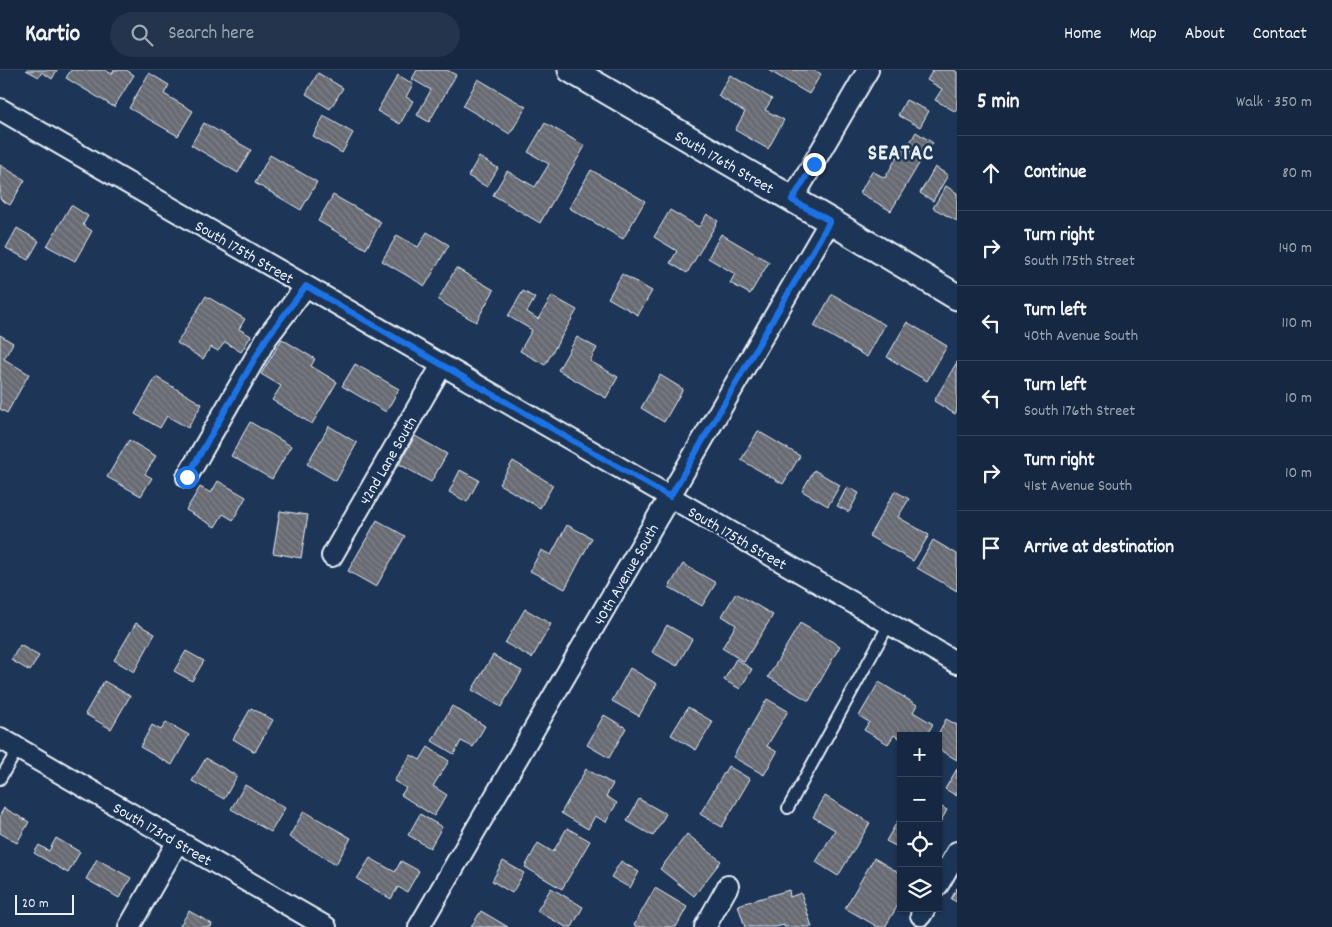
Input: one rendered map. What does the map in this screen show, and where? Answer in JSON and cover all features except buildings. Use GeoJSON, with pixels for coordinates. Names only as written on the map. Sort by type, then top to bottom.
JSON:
{"type":"FeatureCollection","features":[{"type":"Feature","properties":{"kind":"street","name":"South 176th Street"},"geometry":{"type":"LineString","coordinates":[[571,70],[957,297]]}},
{"type":"Feature","properties":{"kind":"street"},"geometry":{"type":"LineString","coordinates":[[792,200],[868,70]]}},
{"type":"Feature","properties":{"kind":"street","name":"South 175th Street"},"geometry":{"type":"LineString","coordinates":[[0,109],[957,663]]}},
{"type":"Feature","properties":{"kind":"street","name":"40th Avenue South"},"geometry":{"type":"LineString","coordinates":[[419,927],[830,221]]}},
{"type":"Feature","properties":{"kind":"street"},"geometry":{"type":"LineString","coordinates":[[187,477],[266,339],[306,286]]}},
{"type":"Feature","properties":{"kind":"street","name":"42nd Lane South"},"geometry":{"type":"LineString","coordinates":[[332,556],[442,365]]}},
{"type":"Feature","properties":{"kind":"street","name":"South 173rd Street"},"geometry":{"type":"LineString","coordinates":[[0,738],[326,927]]}},
{"type":"Feature","properties":{"kind":"street"},"geometry":{"type":"LineString","coordinates":[[129,927],[178,841]]}},
{"type":"Feature","properties":{"kind":"street"},"geometry":{"type":"LineString","coordinates":[[942,878],[957,852]]}},
{"type":"Feature","properties":{"kind":"street"},"geometry":{"type":"LineString","coordinates":[[705,927],[728,886]]}},
{"type":"Feature","properties":{"kind":"lane"},"geometry":{"type":"LineString","coordinates":[[788,808],[889,624]]}},
{"type":"Feature","properties":{"kind":"lane"},"geometry":{"type":"LineString","coordinates":[[0,779],[18,749]]}},
{"type":"Feature","properties":{"kind":"district","name":"SEATAC"},"geometry":{"type":"Point","coordinates":[901,152]}},
{"type":"Feature","properties":{"kind":"route"},"geometry":{"type":"LineString","coordinates":[[187,477],[266,339],[306,286],[670,497],[830,221],[792,200],[814,164]]}}]}
